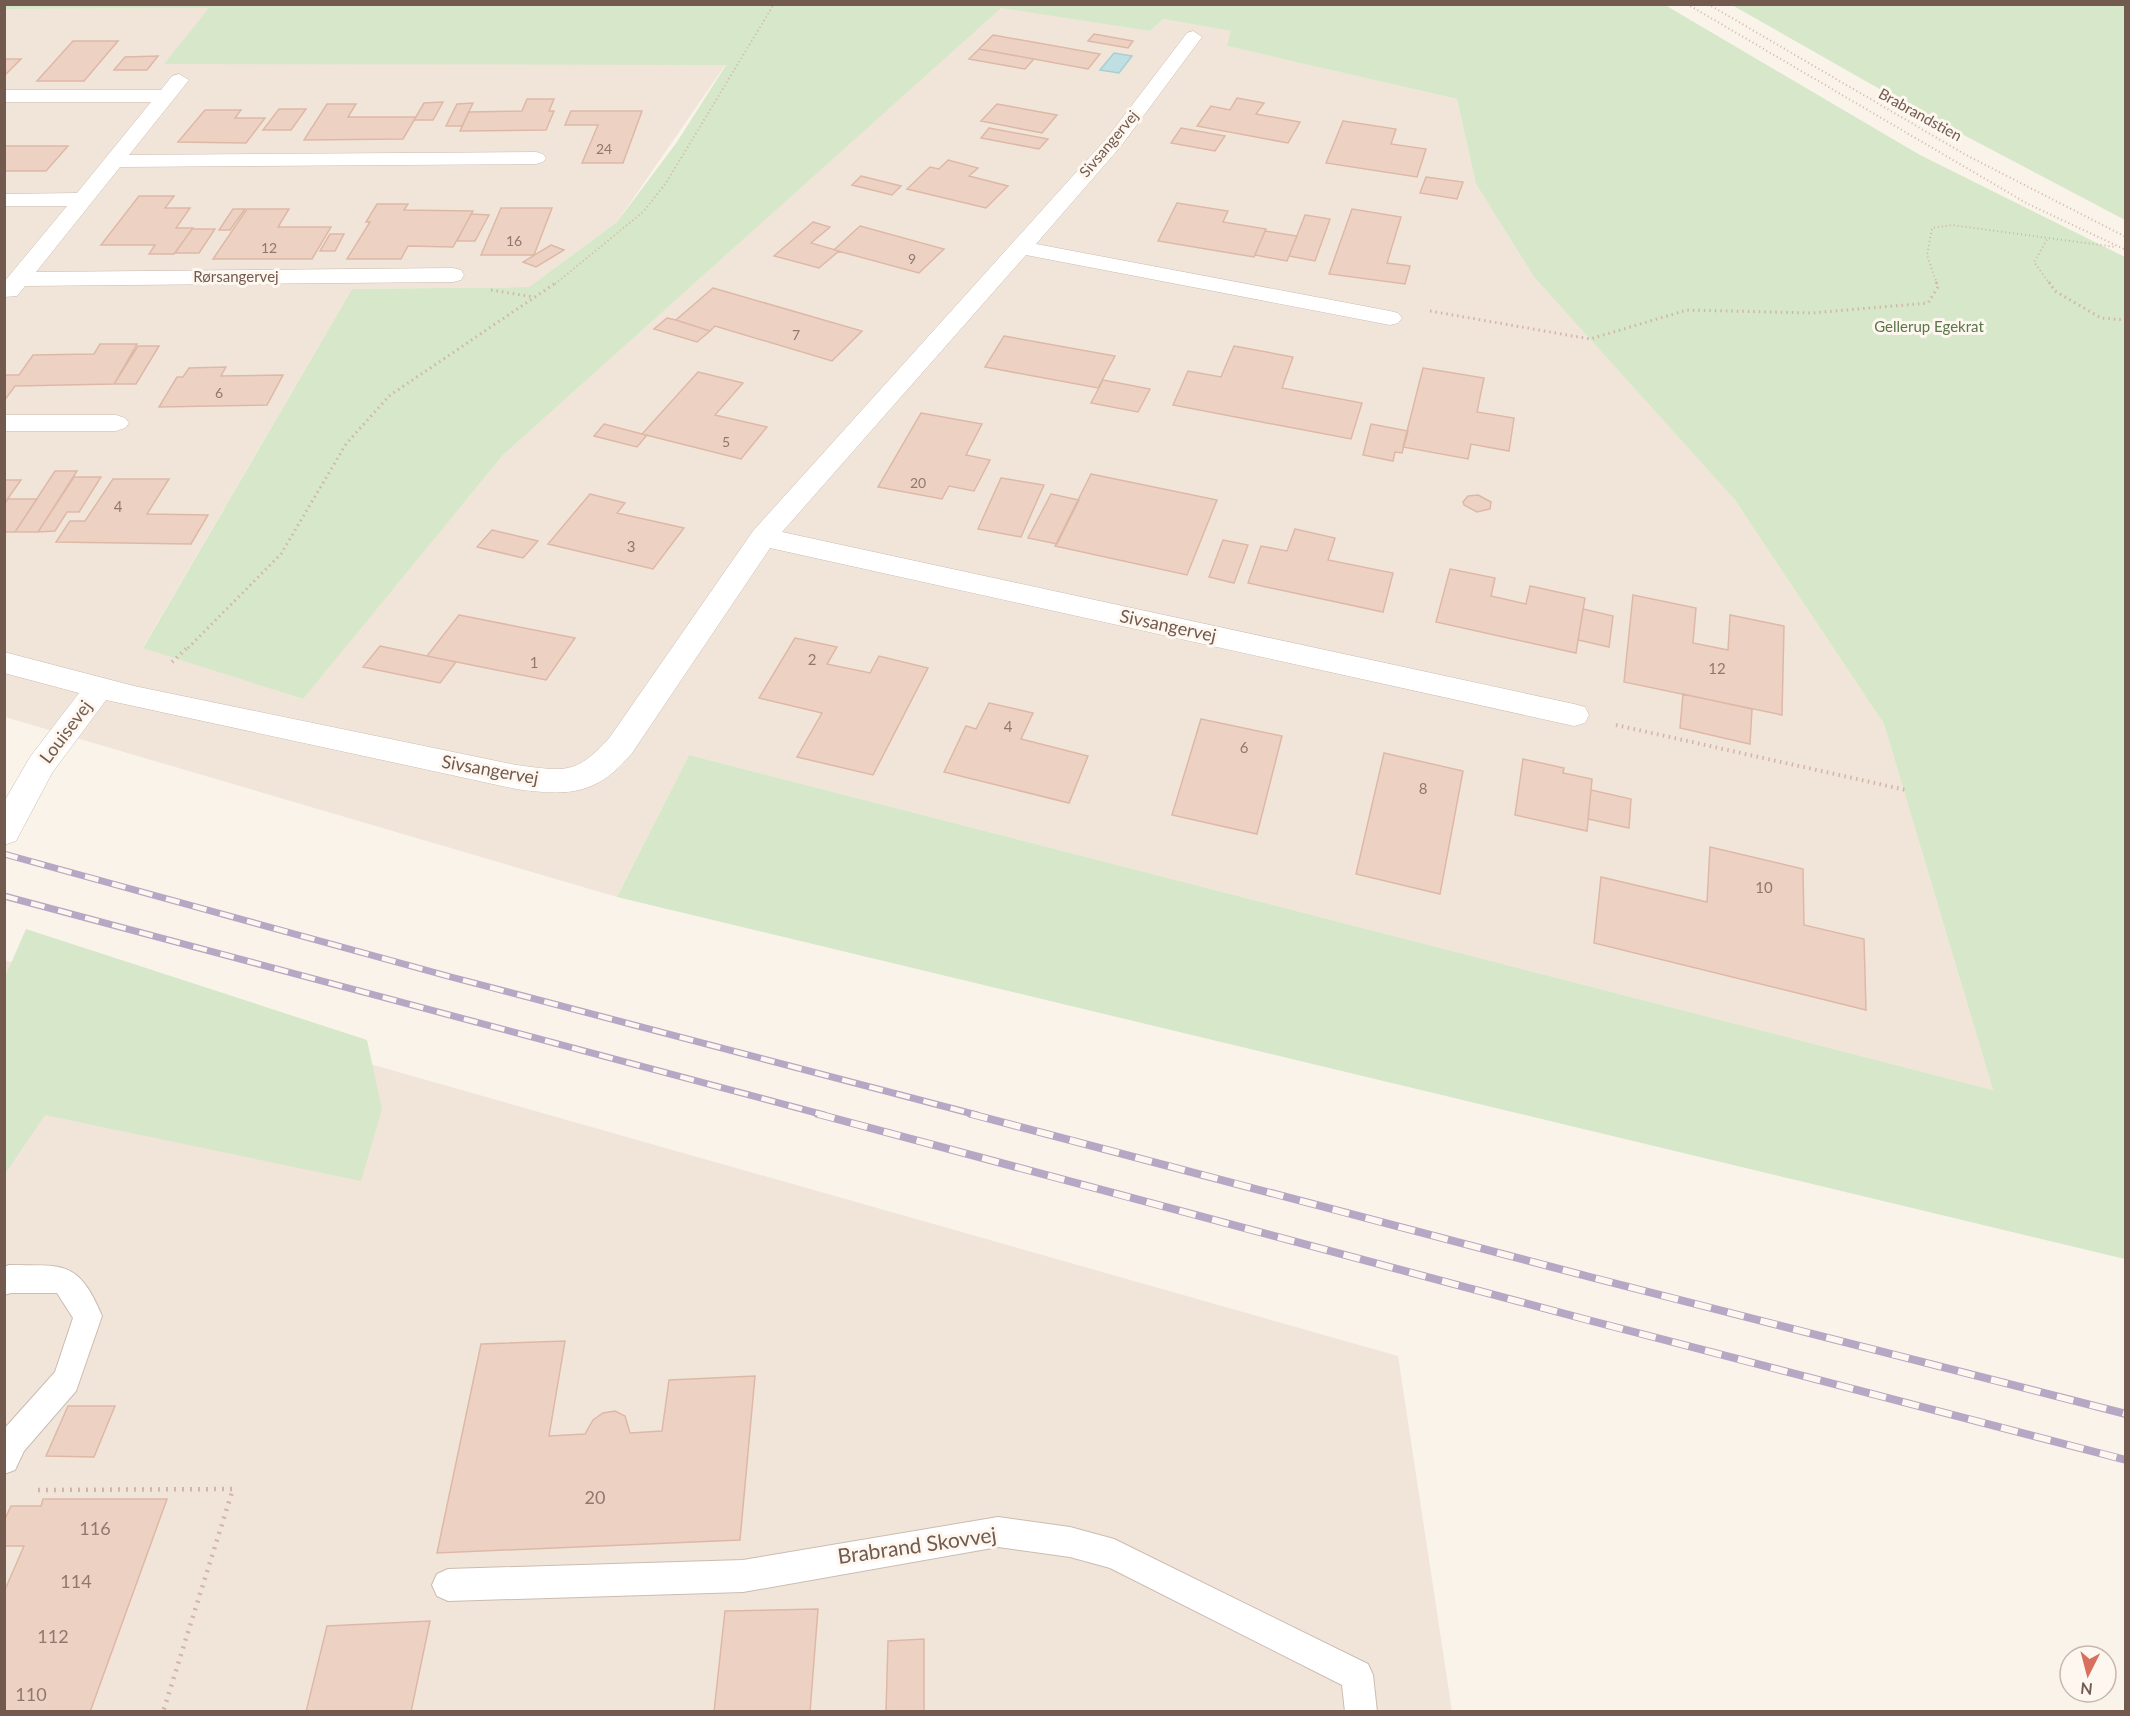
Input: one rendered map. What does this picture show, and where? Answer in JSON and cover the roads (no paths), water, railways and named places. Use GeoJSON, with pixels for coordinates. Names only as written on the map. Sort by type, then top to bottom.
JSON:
{"type":"FeatureCollection","features":[{"type":"Feature","properties":{"kind":"street","name":"Sivsangervej"},"geometry":{"type":"LineString","coordinates":[[99,688],[516,777],[551,781],[583,780],[607,764],[763,537],[1114,142],[1193,36]]}},
{"type":"Feature","properties":{"kind":"street"},"geometry":{"type":"LineString","coordinates":[[4,96],[173,88],[4,297]]}},
{"type":"Feature","properties":{"kind":"street"},"geometry":{"type":"LineString","coordinates":[[114,161],[536,158]]}},
{"type":"Feature","properties":{"kind":"street"},"geometry":{"type":"LineString","coordinates":[[4,200],[83,199]]}},
{"type":"Feature","properties":{"kind":"street"},"geometry":{"type":"LineString","coordinates":[[1019,247],[1390,318]]}},
{"type":"Feature","properties":{"kind":"street","name":"Rørsangervej"},"geometry":{"type":"LineString","coordinates":[[19,279],[453,275]]}},
{"type":"Feature","properties":{"kind":"street"},"geometry":{"type":"LineString","coordinates":[[4,423],[116,423]]}},
{"type":"Feature","properties":{"kind":"street","name":"Sivsangervej"},"geometry":{"type":"LineString","coordinates":[[763,537],[1574,715]]}},
{"type":"Feature","properties":{"kind":"street","name":"Louisevej"},"geometry":{"type":"LineString","coordinates":[[4,662],[99,688],[41,765],[4,832]]}},
{"type":"Feature","properties":{"kind":"lane"},"geometry":{"type":"LineString","coordinates":[[4,1282],[9,1279],[64,1280],[88,1316],[66,1381],[14,1441],[4,1459]]}},
{"type":"Feature","properties":{"kind":"lane","name":"Brabrand Skovvej"},"geometry":{"type":"LineString","coordinates":[[448,1585],[743,1576],[998,1532],[1060,1540],[1114,1554],[1357,1675],[1361,1712]]}},
{"type":"Feature","properties":{"kind":"water"},"geometry":{"type":"Polygon","coordinates":[[[1114,53],[1132,56],[1119,73],[1100,70],[1114,53]]]}},
{"type":"Feature","properties":{"kind":"railway"},"geometry":{"type":"LineString","coordinates":[[4,854],[451,977],[977,1115]]}},
{"type":"Feature","properties":{"kind":"railway"},"geometry":{"type":"LineString","coordinates":[[4,896],[824,1115]]}},
{"type":"Feature","properties":{"kind":"railway"},"geometry":{"type":"LineString","coordinates":[[818,1114],[1588,1320],[2126,1460]]}},
{"type":"Feature","properties":{"kind":"railway"},"geometry":{"type":"LineString","coordinates":[[971,1114],[1590,1277],[2126,1414]]}},
{"type":"Feature","properties":{"kind":"park label","name":"Gellerup Egekrat"},"geometry":{"type":"Point","coordinates":[1929,327]}}]}
